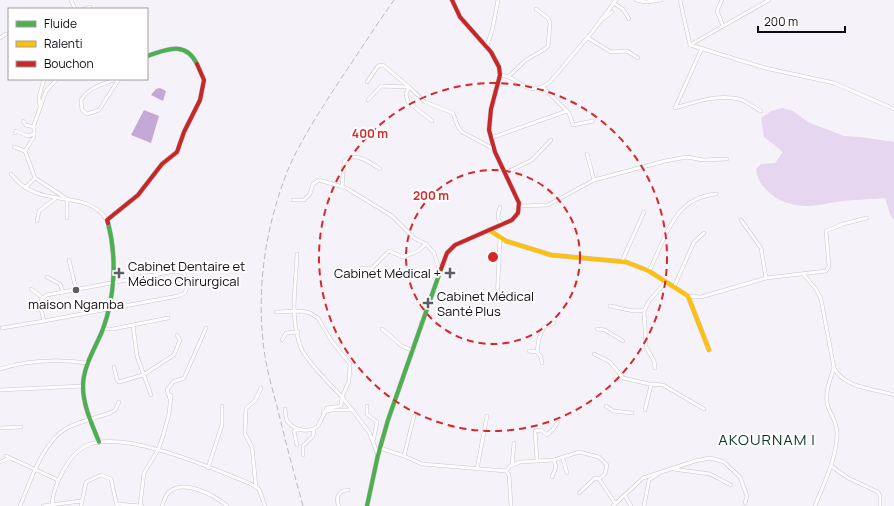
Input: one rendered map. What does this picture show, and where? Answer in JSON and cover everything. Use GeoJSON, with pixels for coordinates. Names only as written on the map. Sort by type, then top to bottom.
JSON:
{"type":"FeatureCollection","features":[{"type":"Feature","properties":{"kind":"street"},"geometry":{"type":"LineString","coordinates":[[367,506],[378,455],[388,420],[447,253],[452,246],[468,236],[503,225],[517,216],[520,206],[495,150],[488,121],[500,75],[499,65],[460,17],[452,0]]}},
{"type":"Feature","properties":{"kind":"street"},"geometry":{"type":"LineString","coordinates":[[486,48],[492,31],[498,0]]}},
{"type":"Feature","properties":{"kind":"street"},"geometry":{"type":"LineString","coordinates":[[500,75],[509,76],[521,85],[530,89],[535,90],[543,87],[550,82],[588,38],[599,21],[616,0]]}},
{"type":"Feature","properties":{"kind":"street"},"geometry":{"type":"LineString","coordinates":[[636,0],[661,0]]}},
{"type":"Feature","properties":{"kind":"street"},"geometry":{"type":"LineString","coordinates":[[680,0],[690,45]]}},
{"type":"Feature","properties":{"kind":"street"},"geometry":{"type":"LineString","coordinates":[[722,0],[718,11],[723,26]]}},
{"type":"Feature","properties":{"kind":"street"},"geometry":{"type":"LineString","coordinates":[[690,45],[770,0]]}},
{"type":"Feature","properties":{"kind":"street"},"geometry":{"type":"LineString","coordinates":[[613,3],[623,9],[629,19]]}},
{"type":"Feature","properties":{"kind":"street"},"geometry":{"type":"LineString","coordinates":[[509,76],[526,60],[548,46],[550,23],[548,18],[536,9]]}},
{"type":"Feature","properties":{"kind":"street"},"geometry":{"type":"LineString","coordinates":[[599,21],[612,12]]}},
{"type":"Feature","properties":{"kind":"street"},"geometry":{"type":"LineString","coordinates":[[0,38],[6,34]]}},
{"type":"Feature","properties":{"kind":"street"},"geometry":{"type":"LineString","coordinates":[[588,38],[611,52],[627,51],[638,58]]}},
{"type":"Feature","properties":{"kind":"street"},"geometry":{"type":"LineString","coordinates":[[690,45],[765,68],[834,83],[894,108]]}},
{"type":"Feature","properties":{"kind":"street"},"geometry":{"type":"LineString","coordinates":[[107,220],[138,195],[162,164],[177,152],[184,132],[200,100],[204,80],[203,76],[195,60],[188,53],[178,48],[172,48],[148,56]]}},
{"type":"Feature","properties":{"kind":"street"},"geometry":{"type":"LineString","coordinates":[[702,48],[675,108],[702,100],[722,98],[740,99],[761,111]]}},
{"type":"Feature","properties":{"kind":"street"},"geometry":{"type":"LineString","coordinates":[[367,82],[380,64],[425,102],[453,113],[458,127],[462,132],[495,150]]}},
{"type":"Feature","properties":{"kind":"street"},"geometry":{"type":"LineString","coordinates":[[40,107],[39,97],[44,80]]}},
{"type":"Feature","properties":{"kind":"street"},"geometry":{"type":"LineString","coordinates":[[25,151],[34,137],[34,127],[46,91],[56,80]]}},
{"type":"Feature","properties":{"kind":"street"},"geometry":{"type":"LineString","coordinates":[[116,80],[102,84],[85,94],[81,100],[82,110],[87,114],[99,110],[118,80]]}},
{"type":"Feature","properties":{"kind":"street"},"geometry":{"type":"LineString","coordinates":[[368,100],[381,86],[409,87]]}},
{"type":"Feature","properties":{"kind":"street"},"geometry":{"type":"LineString","coordinates":[[409,87],[406,94],[408,102],[432,120]]}},
{"type":"Feature","properties":{"kind":"street"},"geometry":{"type":"LineString","coordinates":[[543,87],[567,111],[573,125],[593,121]]}},
{"type":"Feature","properties":{"kind":"street"},"geometry":{"type":"LineString","coordinates":[[491,138],[567,111]]}},
{"type":"Feature","properties":{"kind":"street"},"geometry":{"type":"LineString","coordinates":[[23,121],[26,125],[34,127]]}},
{"type":"Feature","properties":{"kind":"street"},"geometry":{"type":"LineString","coordinates":[[16,133],[16,131],[28,136],[34,134]]}},
{"type":"Feature","properties":{"kind":"street"},"geometry":{"type":"LineString","coordinates":[[505,174],[532,160],[551,140]]}},
{"type":"Feature","properties":{"kind":"street"},"geometry":{"type":"LineString","coordinates":[[14,147],[25,151],[35,178],[67,199]]}},
{"type":"Feature","properties":{"kind":"street"},"geometry":{"type":"LineString","coordinates":[[587,154],[594,180]]}},
{"type":"Feature","properties":{"kind":"street"},"geometry":{"type":"LineString","coordinates":[[342,187],[344,162],[347,159],[359,157],[380,169]]}},
{"type":"Feature","properties":{"kind":"street"},"geometry":{"type":"LineString","coordinates":[[520,206],[548,205],[594,180],[687,157],[703,160],[727,158]]}},
{"type":"Feature","properties":{"kind":"street"},"geometry":{"type":"LineString","coordinates":[[11,174],[32,193],[82,202],[94,207],[107,220],[112,244],[110,308],[103,329],[87,363],[84,386],[86,402],[99,442]]}},
{"type":"Feature","properties":{"kind":"street"},"geometry":{"type":"LineString","coordinates":[[25,188],[35,178]]}},
{"type":"Feature","properties":{"kind":"street"},"geometry":{"type":"LineString","coordinates":[[293,200],[304,200],[310,194],[313,184],[316,181],[342,187],[361,196],[392,216],[414,238],[426,244],[437,259],[440,274]]}},
{"type":"Feature","properties":{"kind":"street"},"geometry":{"type":"LineString","coordinates":[[649,271],[664,234],[681,211],[699,196],[716,194]]}},
{"type":"Feature","properties":{"kind":"street"},"geometry":{"type":"LineString","coordinates":[[37,221],[39,211],[55,198]]}},
{"type":"Feature","properties":{"kind":"street"},"geometry":{"type":"LineString","coordinates":[[67,199],[67,218]]}},
{"type":"Feature","properties":{"kind":"street"},"geometry":{"type":"LineString","coordinates":[[500,207],[498,219],[503,225]]}},
{"type":"Feature","properties":{"kind":"street"},"geometry":{"type":"LineString","coordinates":[[622,261],[644,212]]}},
{"type":"Feature","properties":{"kind":"street"},"geometry":{"type":"LineString","coordinates":[[489,230],[500,237],[523,247],[551,255],[622,261],[633,264],[649,271],[688,296],[708,296],[766,278],[824,271],[828,268],[826,231],[843,224],[867,218]]}},
{"type":"Feature","properties":{"kind":"street"},"geometry":{"type":"LineString","coordinates":[[741,220],[761,248],[766,278]]}},
{"type":"Feature","properties":{"kind":"street"},"geometry":{"type":"LineString","coordinates":[[674,287],[694,242],[704,233]]}},
{"type":"Feature","properties":{"kind":"street"},"geometry":{"type":"LineString","coordinates":[[497,301],[500,237]]}},
{"type":"Feature","properties":{"kind":"street"},"geometry":{"type":"LineString","coordinates":[[361,268],[372,268],[388,252],[403,257],[418,251],[426,244]]}},
{"type":"Feature","properties":{"kind":"street"},"geometry":{"type":"LineString","coordinates":[[297,254],[293,312],[294,323],[303,352],[352,410],[373,442],[378,455]]}},
{"type":"Feature","properties":{"kind":"street"},"geometry":{"type":"LineString","coordinates":[[69,260],[76,289]]}},
{"type":"Feature","properties":{"kind":"street"},"geometry":{"type":"LineString","coordinates":[[2,328],[178,296],[185,294],[187,286],[184,273],[175,271],[46,295],[42,298]]}},
{"type":"Feature","properties":{"kind":"street"},"geometry":{"type":"LineString","coordinates":[[803,274],[816,290],[821,299],[834,368],[840,377],[846,381],[894,395]]}},
{"type":"Feature","properties":{"kind":"street"},"geometry":{"type":"LineString","coordinates":[[47,277],[60,284],[63,292]]}},
{"type":"Feature","properties":{"kind":"street"},"geometry":{"type":"LineString","coordinates":[[655,368],[654,361],[646,347],[644,310],[649,301],[666,282]]}},
{"type":"Feature","properties":{"kind":"street"},"geometry":{"type":"LineString","coordinates":[[32,289],[42,298]]}},
{"type":"Feature","properties":{"kind":"street"},"geometry":{"type":"LineString","coordinates":[[688,296],[709,350]]}},
{"type":"Feature","properties":{"kind":"street"},"geometry":{"type":"LineString","coordinates":[[42,298],[41,309],[44,321]]}},
{"type":"Feature","properties":{"kind":"street"},"geometry":{"type":"LineString","coordinates":[[610,306],[627,308],[636,312],[644,310]]}},
{"type":"Feature","properties":{"kind":"street"},"geometry":{"type":"LineString","coordinates":[[276,312],[306,312],[318,318],[331,340],[350,364],[350,375],[347,389],[342,397],[341,406],[327,408],[323,412],[318,426],[314,429],[294,431],[297,445]]}},
{"type":"Feature","properties":{"kind":"street"},"geometry":{"type":"LineString","coordinates":[[103,329],[109,330],[168,318]]}},
{"type":"Feature","properties":{"kind":"street"},"geometry":{"type":"LineString","coordinates":[[537,352],[539,338],[544,327],[554,323]]}},
{"type":"Feature","properties":{"kind":"street"},"geometry":{"type":"LineString","coordinates":[[133,325],[137,356],[143,375],[152,395]]}},
{"type":"Feature","properties":{"kind":"street"},"geometry":{"type":"LineString","coordinates":[[81,506],[86,482],[96,476],[101,475],[111,479],[117,505],[141,506],[144,473],[158,450],[169,414],[170,397],[167,390],[173,382],[184,378],[206,328]]}},
{"type":"Feature","properties":{"kind":"street"},"geometry":{"type":"LineString","coordinates":[[597,328],[605,330],[623,341]]}},
{"type":"Feature","properties":{"kind":"street"},"geometry":{"type":"LineString","coordinates":[[382,329],[402,346],[413,351]]}},
{"type":"Feature","properties":{"kind":"street"},"geometry":{"type":"LineString","coordinates":[[282,340],[286,333],[298,332]]}},
{"type":"Feature","properties":{"kind":"street"},"geometry":{"type":"LineString","coordinates":[[114,367],[119,382],[143,375],[175,354],[180,340],[177,334]]}},
{"type":"Feature","properties":{"kind":"street"},"geometry":{"type":"LineString","coordinates":[[529,351],[537,352],[541,357],[542,363]]}},
{"type":"Feature","properties":{"kind":"street"},"geometry":{"type":"LineString","coordinates":[[594,354],[610,362],[623,378],[663,385],[704,409]]}},
{"type":"Feature","properties":{"kind":"street"},"geometry":{"type":"LineString","coordinates":[[0,369],[24,363],[52,360],[87,363]]}},
{"type":"Feature","properties":{"kind":"street"},"geometry":{"type":"LineString","coordinates":[[815,506],[831,466],[835,451],[837,431],[829,407],[827,395],[834,368]]}},
{"type":"Feature","properties":{"kind":"street"},"geometry":{"type":"LineString","coordinates":[[645,410],[651,384]]}},
{"type":"Feature","properties":{"kind":"street"},"geometry":{"type":"LineString","coordinates":[[0,390],[84,386]]}},
{"type":"Feature","properties":{"kind":"street"},"geometry":{"type":"LineString","coordinates":[[261,388],[256,401],[246,408],[245,434],[252,447],[256,487],[261,494],[265,506]]}},
{"type":"Feature","properties":{"kind":"street"},"geometry":{"type":"LineString","coordinates":[[20,506],[44,452],[58,434],[68,428],[110,413],[115,410],[119,402]]}},
{"type":"Feature","properties":{"kind":"street"},"geometry":{"type":"LineString","coordinates":[[208,468],[222,425],[222,406]]}},
{"type":"Feature","properties":{"kind":"street"},"geometry":{"type":"LineString","coordinates":[[367,406],[367,414],[377,422],[373,442]]}},
{"type":"Feature","properties":{"kind":"street"},"geometry":{"type":"LineString","coordinates":[[606,406],[616,412],[632,413]]}},
{"type":"Feature","properties":{"kind":"street"},"geometry":{"type":"LineString","coordinates":[[285,409],[288,422],[301,430]]}},
{"type":"Feature","properties":{"kind":"street"},"geometry":{"type":"LineString","coordinates":[[323,412],[332,410],[352,410]]}},
{"type":"Feature","properties":{"kind":"street"},"geometry":{"type":"LineString","coordinates":[[404,456],[414,416]]}},
{"type":"Feature","properties":{"kind":"street"},"geometry":{"type":"LineString","coordinates":[[477,469],[487,416]]}},
{"type":"Feature","properties":{"kind":"street"},"geometry":{"type":"LineString","coordinates":[[537,460],[535,431],[541,430],[547,435],[558,422]]}},
{"type":"Feature","properties":{"kind":"street"},"geometry":{"type":"LineString","coordinates":[[0,428],[21,427]]}},
{"type":"Feature","properties":{"kind":"street"},"geometry":{"type":"LineString","coordinates":[[304,455],[303,446],[313,436],[314,429]]}},
{"type":"Feature","properties":{"kind":"street"},"geometry":{"type":"LineString","coordinates":[[52,505],[58,480],[66,466],[75,454],[87,446],[99,442],[125,442],[158,450],[256,487]]}},
{"type":"Feature","properties":{"kind":"street"},"geometry":{"type":"LineString","coordinates":[[512,465],[514,443]]}},
{"type":"Feature","properties":{"kind":"street"},"geometry":{"type":"LineString","coordinates":[[380,448],[422,464],[506,471],[512,465],[520,462],[563,459],[579,452],[603,459],[608,465],[607,470],[599,479],[595,478],[579,493]]}},
{"type":"Feature","properties":{"kind":"street"},"geometry":{"type":"LineString","coordinates":[[6,456],[58,480]]}},
{"type":"Feature","properties":{"kind":"street"},"geometry":{"type":"LineString","coordinates":[[0,462],[10,458]]}},
{"type":"Feature","properties":{"kind":"street"},"geometry":{"type":"LineString","coordinates":[[563,459],[567,472]]}},
{"type":"Feature","properties":{"kind":"street"},"geometry":{"type":"LineString","coordinates":[[613,506],[615,502],[625,496],[639,480],[646,476],[703,459],[717,459],[724,462],[740,477],[747,496],[745,503]]}},
{"type":"Feature","properties":{"kind":"street"},"geometry":{"type":"LineString","coordinates":[[552,477],[556,467],[554,460]]}},
{"type":"Feature","properties":{"kind":"street"},"geometry":{"type":"LineString","coordinates":[[831,466],[848,478],[878,492],[880,496],[880,506]]}},
{"type":"Feature","properties":{"kind":"street"},"geometry":{"type":"LineString","coordinates":[[649,480],[669,470],[710,474],[731,485]]}},
{"type":"Feature","properties":{"kind":"street"},"geometry":{"type":"LineString","coordinates":[[506,471],[509,475],[512,506]]}},
{"type":"Feature","properties":{"kind":"street"},"geometry":{"type":"LineString","coordinates":[[644,506],[649,480],[646,476]]}},
{"type":"Feature","properties":{"kind":"street"},"geometry":{"type":"LineString","coordinates":[[599,479],[615,502]]}},
{"type":"Feature","properties":{"kind":"street"},"geometry":{"type":"LineString","coordinates":[[162,506],[168,493],[177,488],[190,488],[207,494],[227,506]]}},
{"type":"Feature","properties":{"kind":"street"},"geometry":{"type":"LineString","coordinates":[[339,506],[337,502],[338,496],[341,492],[348,490]]}},
{"type":"Feature","properties":{"kind":"street"},"geometry":{"type":"LineString","coordinates":[[625,496],[631,506]]}},
{"type":"Feature","properties":{"kind":"street"},"geometry":{"type":"LineString","coordinates":[[43,506],[81,501]]}},
{"type":"Feature","properties":{"kind":"shaded area"},"geometry":{"type":"Polygon","coordinates":[[[160,88],[166,91],[163,101],[151,95],[156,89],[160,88]]]}},
{"type":"Feature","properties":{"kind":"shaded area"},"geometry":{"type":"Polygon","coordinates":[[[783,108],[793,111],[808,122],[844,136],[894,142],[894,220],[890,214],[885,198],[848,200],[812,206],[799,206],[782,201],[768,192],[758,178],[756,169],[761,164],[775,163],[783,152],[764,137],[761,118],[771,111],[783,108]]]}},
{"type":"Feature","properties":{"kind":"shaded area"},"geometry":{"type":"Polygon","coordinates":[[[144,110],[159,116],[151,143],[131,135],[144,110]]]}},
{"type":"Feature","properties":{"kind":"railway"},"geometry":{"type":"LineString","coordinates":[[303,506],[270,382],[264,349],[261,319],[261,298],[265,255],[280,193],[287,172],[298,149],[338,83],[394,0]]}},
{"type":"Feature","properties":{"kind":"traffic: fast"},"geometry":{"type":"LineString","coordinates":[[148,56],[161,51],[181,49],[187,52],[197,64]]}},
{"type":"Feature","properties":{"kind":"traffic: fast"},"geometry":{"type":"LineString","coordinates":[[99,442],[86,408],[83,386],[87,364],[103,329],[107,316],[112,290],[114,263],[108,223]]}},
{"type":"Feature","properties":{"kind":"traffic: fast"},"geometry":{"type":"LineString","coordinates":[[367,506],[378,455],[388,420],[441,269]]}},
{"type":"Feature","properties":{"kind":"traffic: slow"},"geometry":{"type":"LineString","coordinates":[[489,230],[506,241],[551,255],[626,262],[649,271],[688,296],[709,350]]}},
{"type":"Feature","properties":{"kind":"traffic: jam"},"geometry":{"type":"LineString","coordinates":[[441,269],[447,253],[455,245],[512,220],[518,213],[519,203],[495,152],[489,130],[491,109],[500,75],[499,67],[491,52],[460,17],[452,0]]}},
{"type":"Feature","properties":{"kind":"traffic: jam"},"geometry":{"type":"LineString","coordinates":[[108,223],[107,220],[138,195],[162,164],[177,152],[184,132],[200,100],[204,80],[197,64]]}},
{"type":"Feature","properties":{"kind":"place","name":"Cabinet Dentaire et Médico Chirurgical"},"geometry":{"type":"Point","coordinates":[119,273]}},
{"type":"Feature","properties":{"kind":"place","name":"Cabinet Médical +"},"geometry":{"type":"Point","coordinates":[450,273]}},
{"type":"Feature","properties":{"kind":"place","name":"maison Ngamba"},"geometry":{"type":"Point","coordinates":[76,290]}},
{"type":"Feature","properties":{"kind":"place","name":"Cabinet Médical Santé Plus"},"geometry":{"type":"Point","coordinates":[428,303]}},
{"type":"Feature","properties":{"kind":"district","name":"AKOURNAM I"},"geometry":{"type":"Point","coordinates":[767,440]}}]}
